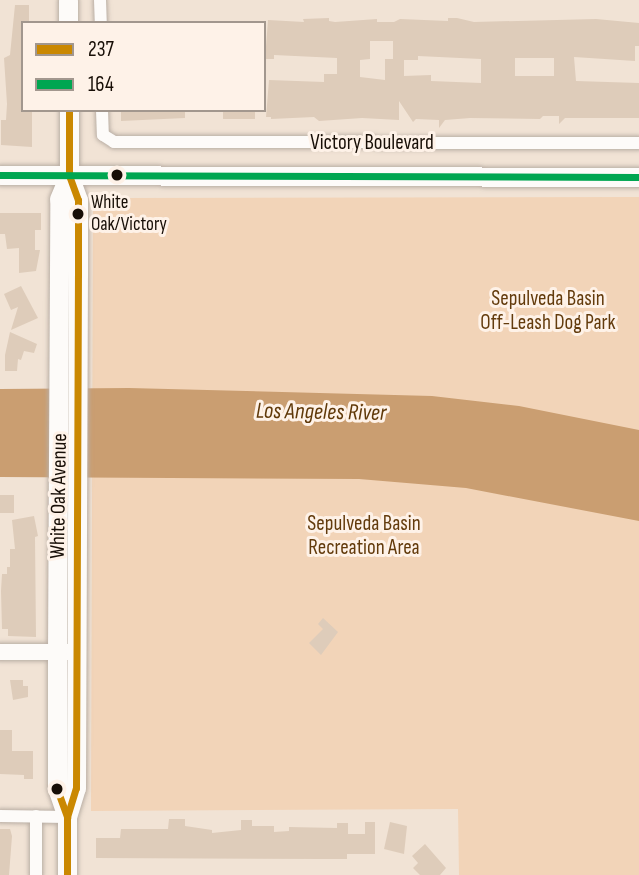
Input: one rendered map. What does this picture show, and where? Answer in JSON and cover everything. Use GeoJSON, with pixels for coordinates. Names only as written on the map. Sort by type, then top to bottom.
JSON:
{"type":"FeatureCollection","features":[{"type":"Feature","properties":{"kind":"main road"},"geometry":{"type":"LineString","coordinates":[[68,0],[68,21]]}},
{"type":"Feature","properties":{"kind":"main road","name":"White Oak Avenue"},"geometry":{"type":"LineString","coordinates":[[67,875],[67,817],[76,788],[67,652],[68,374],[78,200],[69,175],[69,112]]}},
{"type":"Feature","properties":{"kind":"main road","name":"Victory Boulevard"},"geometry":{"type":"LineString","coordinates":[[0,175],[639,177]]}},
{"type":"Feature","properties":{"kind":"street"},"geometry":{"type":"LineString","coordinates":[[100,0],[101,21]]}},
{"type":"Feature","properties":{"kind":"street","name":"Victory Boulevard"},"geometry":{"type":"LineString","coordinates":[[102,112],[106,139],[114,142],[639,143]]}},
{"type":"Feature","properties":{"kind":"street"},"geometry":{"type":"LineString","coordinates":[[0,652],[67,652]]}},
{"type":"Feature","properties":{"kind":"street"},"geometry":{"type":"LineString","coordinates":[[0,816],[67,817]]}},
{"type":"Feature","properties":{"kind":"street"},"geometry":{"type":"LineString","coordinates":[[36,816],[36,875]]}},
{"type":"Feature","properties":{"kind":"green space","name":"Sepulveda Basin Recreation Area"},"geometry":{"type":"Polygon","coordinates":[[[639,197],[639,875],[459,875],[458,809],[91,811],[93,207],[98,203],[119,202],[120,198],[639,197]]]}},
{"type":"Feature","properties":{"kind":"water","name":"Los Angeles River"},"geometry":{"type":"Polygon","coordinates":[[[129,388],[432,396],[519,406],[639,430],[639,521],[466,488],[359,479],[0,477],[0,389],[129,388]]]}},
{"type":"Feature","properties":{"kind":"building"},"geometry":{"type":"Polygon","coordinates":[[[15,5],[29,5],[29,21],[21,21],[21,112],[32,112],[32,147],[1,145],[1,120],[6,120],[7,104],[4,58],[10,55],[15,5]]]}},
{"type":"Feature","properties":{"kind":"building"},"geometry":{"type":"Polygon","coordinates":[[[329,18],[329,21],[335,22],[377,19],[377,22],[394,22],[400,19],[448,21],[448,18],[457,18],[474,22],[596,19],[639,23],[639,46],[635,46],[635,61],[574,57],[576,81],[639,83],[639,118],[565,118],[559,124],[559,116],[543,116],[540,119],[470,118],[445,120],[439,128],[439,120],[416,119],[413,122],[399,101],[399,120],[362,118],[319,121],[314,117],[271,119],[266,117],[269,80],[324,82],[324,74],[337,74],[337,58],[274,55],[274,59],[266,59],[268,20],[304,22],[303,19],[329,18]],[[370,41],[370,59],[360,60],[360,77],[385,80],[385,59],[393,59],[393,41],[370,41]],[[418,56],[418,60],[404,60],[404,76],[431,75],[431,81],[481,83],[481,59],[418,56]],[[515,58],[515,76],[554,76],[554,58],[515,58]]]}},
{"type":"Feature","properties":{"kind":"building"},"geometry":{"type":"Polygon","coordinates":[[[121,112],[185,112],[185,118],[121,121],[121,112]]]}},
{"type":"Feature","properties":{"kind":"building"},"geometry":{"type":"Polygon","coordinates":[[[223,112],[255,112],[255,119],[223,119],[223,112]]]}},
{"type":"Feature","properties":{"kind":"building"},"geometry":{"type":"Polygon","coordinates":[[[0,213],[41,213],[41,230],[35,230],[35,250],[40,250],[36,271],[19,273],[19,248],[7,249],[5,234],[0,234],[0,213]]]}},
{"type":"Feature","properties":{"kind":"building"},"geometry":{"type":"Polygon","coordinates":[[[21,286],[38,318],[11,330],[18,307],[11,310],[4,294],[21,286]]]}},
{"type":"Feature","properties":{"kind":"building"},"geometry":{"type":"Polygon","coordinates":[[[10,332],[37,344],[34,353],[24,351],[21,360],[18,359],[17,371],[5,371],[10,332]]]}},
{"type":"Feature","properties":{"kind":"building"},"geometry":{"type":"Polygon","coordinates":[[[0,495],[14,495],[14,513],[0,513],[0,495]]]}},
{"type":"Feature","properties":{"kind":"building"},"geometry":{"type":"Polygon","coordinates":[[[34,516],[38,536],[35,537],[36,637],[8,636],[8,629],[2,629],[1,591],[2,574],[7,574],[7,567],[10,567],[10,549],[15,549],[12,520],[34,516]]]}},
{"type":"Feature","properties":{"kind":"building"},"geometry":{"type":"Polygon","coordinates":[[[323,618],[338,632],[321,655],[309,643],[323,629],[318,624],[323,618]]]}},
{"type":"Feature","properties":{"kind":"building"},"geometry":{"type":"Polygon","coordinates":[[[10,680],[23,680],[23,686],[28,686],[28,697],[13,700],[10,680]]]}},
{"type":"Feature","properties":{"kind":"building"},"geometry":{"type":"Polygon","coordinates":[[[0,730],[12,730],[12,751],[33,751],[33,779],[24,779],[24,775],[0,774],[0,730]]]}},
{"type":"Feature","properties":{"kind":"building"},"geometry":{"type":"Polygon","coordinates":[[[169,819],[185,819],[185,826],[212,830],[212,833],[241,830],[241,820],[252,820],[252,826],[274,826],[274,832],[289,831],[289,827],[337,828],[337,823],[348,823],[348,834],[365,834],[365,822],[375,822],[375,854],[347,854],[347,859],[96,858],[96,838],[120,838],[121,829],[168,829],[169,819]]]}},
{"type":"Feature","properties":{"kind":"building"},"geometry":{"type":"Polygon","coordinates":[[[390,822],[407,826],[404,854],[384,849],[390,822]]]}},
{"type":"Feature","properties":{"kind":"building"},"geometry":{"type":"Polygon","coordinates":[[[0,829],[10,829],[12,836],[9,875],[0,875],[0,829]]]}},
{"type":"Feature","properties":{"kind":"building"},"geometry":{"type":"Polygon","coordinates":[[[425,844],[446,868],[440,875],[420,875],[413,868],[418,863],[412,856],[425,844]]]}},
{"type":"Feature","properties":{"kind":"transit line","name":"237"},"geometry":{"type":"LineString","coordinates":[[67,817],[76,788],[78,275],[78,200],[69,175],[69,112]]}},
{"type":"Feature","properties":{"kind":"transit line","name":"164"},"geometry":{"type":"LineString","coordinates":[[0,175],[639,177]]}},
{"type":"Feature","properties":{"kind":"transit line","name":"237"},"geometry":{"type":"LineString","coordinates":[[57,789],[67,817],[67,875]]}},
{"type":"Feature","properties":{"kind":"place","name":"White Oak/Victory"},"geometry":{"type":"Point","coordinates":[78,214]}},
{"type":"Feature","properties":{"kind":"park label","name":"Sepulveda Basin Off-Leash Dog Park"},"geometry":{"type":"Point","coordinates":[548,311]}}]}
